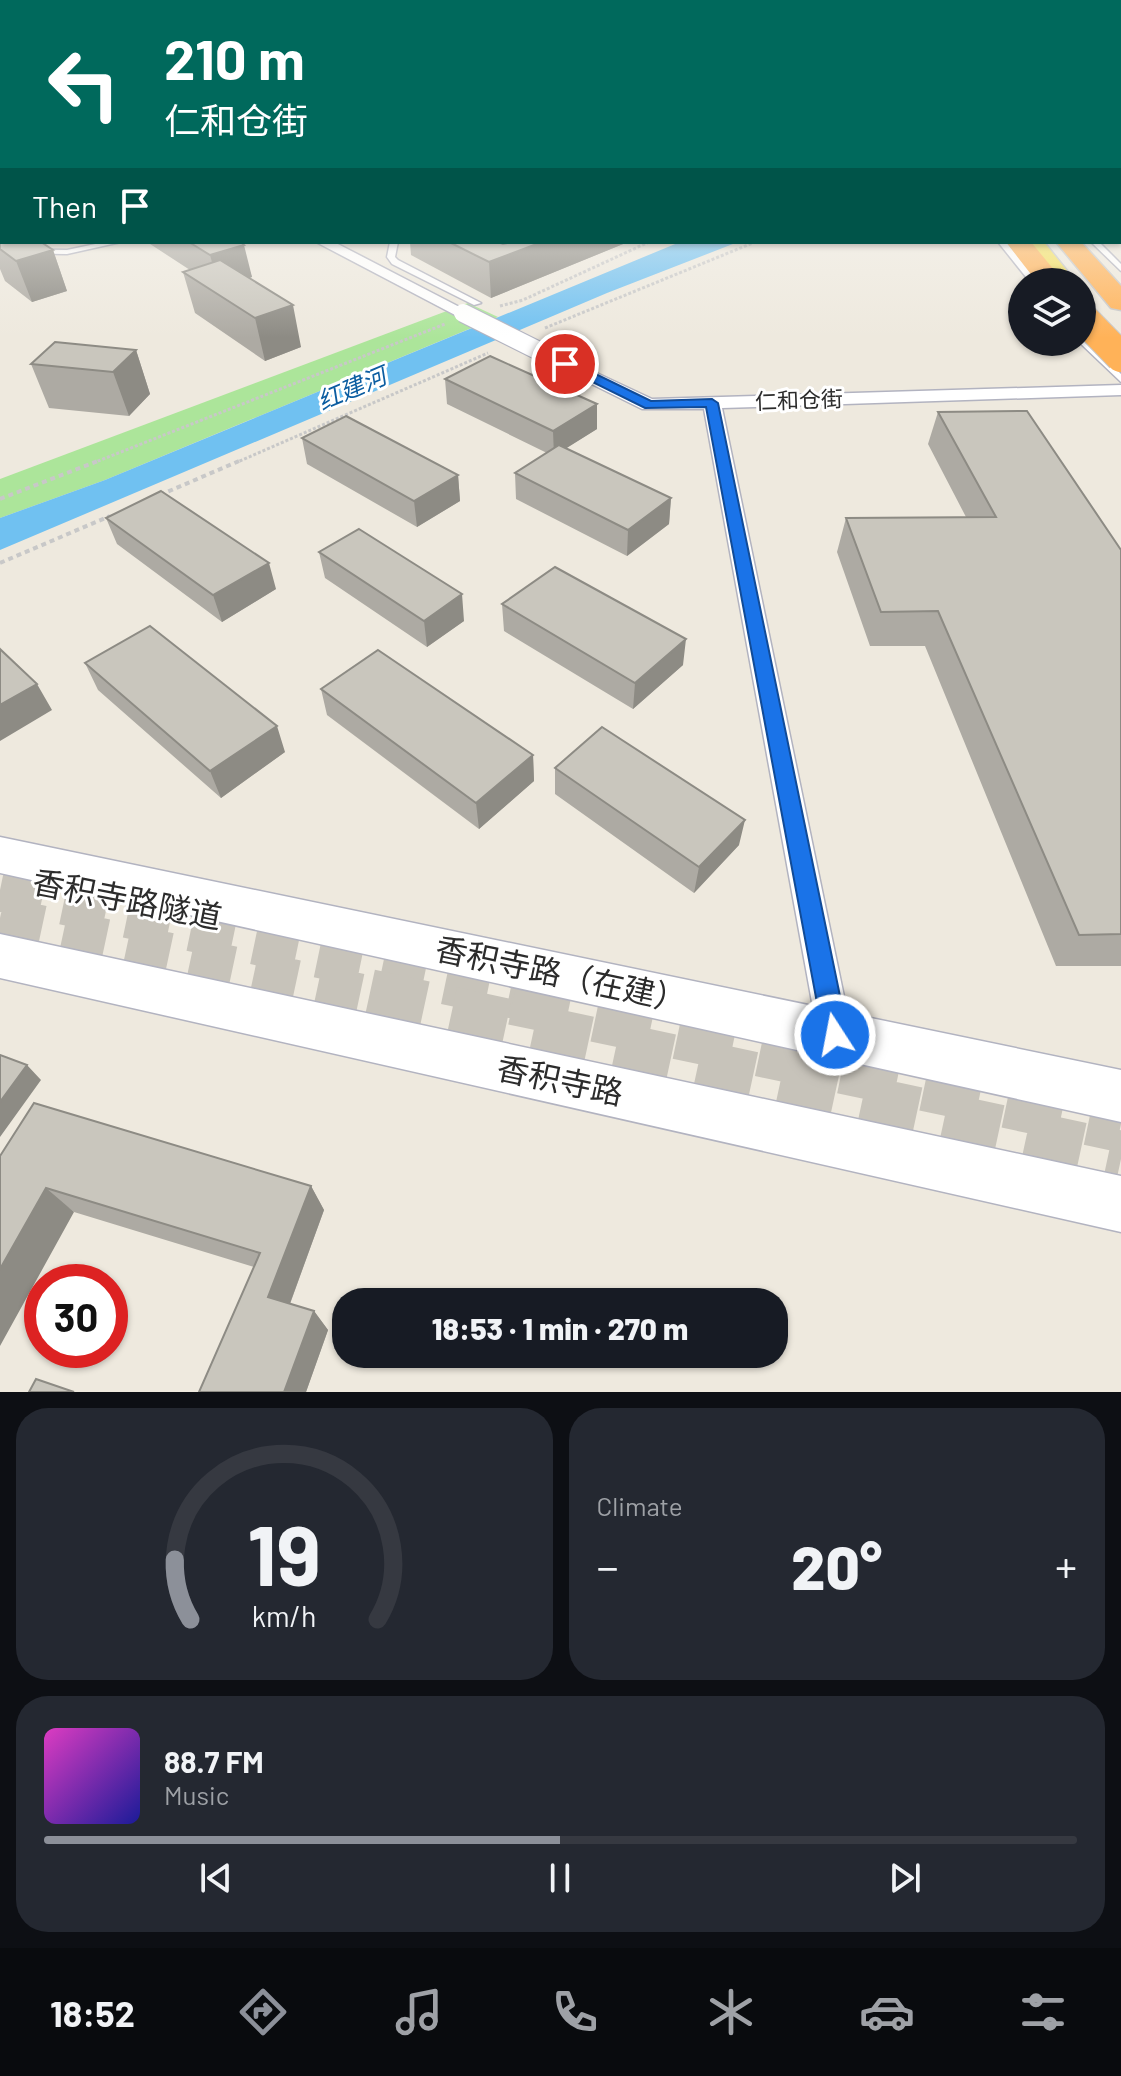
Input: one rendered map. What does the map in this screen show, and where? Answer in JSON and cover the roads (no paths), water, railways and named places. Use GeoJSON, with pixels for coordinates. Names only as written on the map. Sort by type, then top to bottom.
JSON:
{"type":"FeatureCollection","features":[{"type":"Feature","properties":{"kind":"highway"},"geometry":{"type":"LineString","coordinates":[[1020,244],[1039,268]]}},
{"type":"Feature","properties":{"kind":"highway"},"geometry":{"type":"LineString","coordinates":[[1047,244],[1067,268]]}},
{"type":"Feature","properties":{"kind":"highway"},"geometry":{"type":"LineString","coordinates":[[1070,244],[1121,302]]}},
{"type":"Feature","properties":{"kind":"highway"},"geometry":{"type":"LineString","coordinates":[[1088,244],[1121,279]]}},
{"type":"Feature","properties":{"kind":"highway"},"geometry":{"type":"LineString","coordinates":[[1096,301],[1121,330]]}},
{"type":"Feature","properties":{"kind":"highway"},"geometry":{"type":"LineString","coordinates":[[1096,332],[1121,358]]}},
{"type":"Feature","properties":{"kind":"main road"},"geometry":{"type":"LineString","coordinates":[[1034,244],[1053,268]]}},
{"type":"Feature","properties":{"kind":"main road"},"geometry":{"type":"LineString","coordinates":[[1079,244],[1121,289]]}},
{"type":"Feature","properties":{"kind":"main road"},"geometry":{"type":"LineString","coordinates":[[1096,325],[1121,358]]}},
{"type":"Feature","properties":{"kind":"main road","name":"香积寺路（在建）"},"geometry":{"type":"LineString","coordinates":[[0,855],[303,920],[838,1022],[1121,1096]]}},
{"type":"Feature","properties":{"kind":"main road","name":"香积寺路隧道"},"geometry":{"type":"LineString","coordinates":[[0,874],[227,923],[303,920]]}},
{"type":"Feature","properties":{"kind":"main road"},"geometry":{"type":"LineString","coordinates":[[0,936],[189,975],[297,1023]]}},
{"type":"Feature","properties":{"kind":"main road","name":"香积寺路"},"geometry":{"type":"LineString","coordinates":[[0,956],[1121,1204]]}},
{"type":"Feature","properties":{"kind":"street","name":"仁和仓街"},"geometry":{"type":"LineString","coordinates":[[327,244],[466,312],[536,341],[649,405],[1121,390]]}},
{"type":"Feature","properties":{"kind":"street"},"geometry":{"type":"LineString","coordinates":[[712,403],[838,1022]]}},
{"type":"Feature","properties":{"kind":"lane"},"geometry":{"type":"LineString","coordinates":[[0,251],[67,252],[107,244]]}},
{"type":"Feature","properties":{"kind":"lane"},"geometry":{"type":"LineString","coordinates":[[394,244],[391,257],[395,262],[466,312]]}},
{"type":"Feature","properties":{"kind":"lane"},"geometry":{"type":"LineString","coordinates":[[1004,244],[1023,268]]}},
{"type":"Feature","properties":{"kind":"lane"},"geometry":{"type":"LineString","coordinates":[[1097,244],[1121,269]]}},
{"type":"Feature","properties":{"kind":"lane"},"geometry":{"type":"LineString","coordinates":[[1096,354],[1121,379]]}},
{"type":"Feature","properties":{"kind":"lane"},"geometry":{"type":"LineString","coordinates":[[0,840],[838,1022]]}},
{"type":"Feature","properties":{"kind":"water","name":"红建河"},"geometry":{"type":"Polygon","coordinates":[[[675,244],[733,244],[607,293],[0,550],[0,518],[105,480],[675,244]]]}},
{"type":"Feature","properties":{"kind":"tunnel"},"geometry":{"type":"LineString","coordinates":[[0,890],[523,999]]}},
{"type":"Feature","properties":{"kind":"tunnel"},"geometry":{"type":"LineString","coordinates":[[0,918],[378,999]]}},
{"type":"Feature","properties":{"kind":"tunnel"},"geometry":{"type":"LineString","coordinates":[[369,997],[1121,1159]]}},
{"type":"Feature","properties":{"kind":"tunnel"},"geometry":{"type":"LineString","coordinates":[[514,997],[1121,1124]]}}]}
